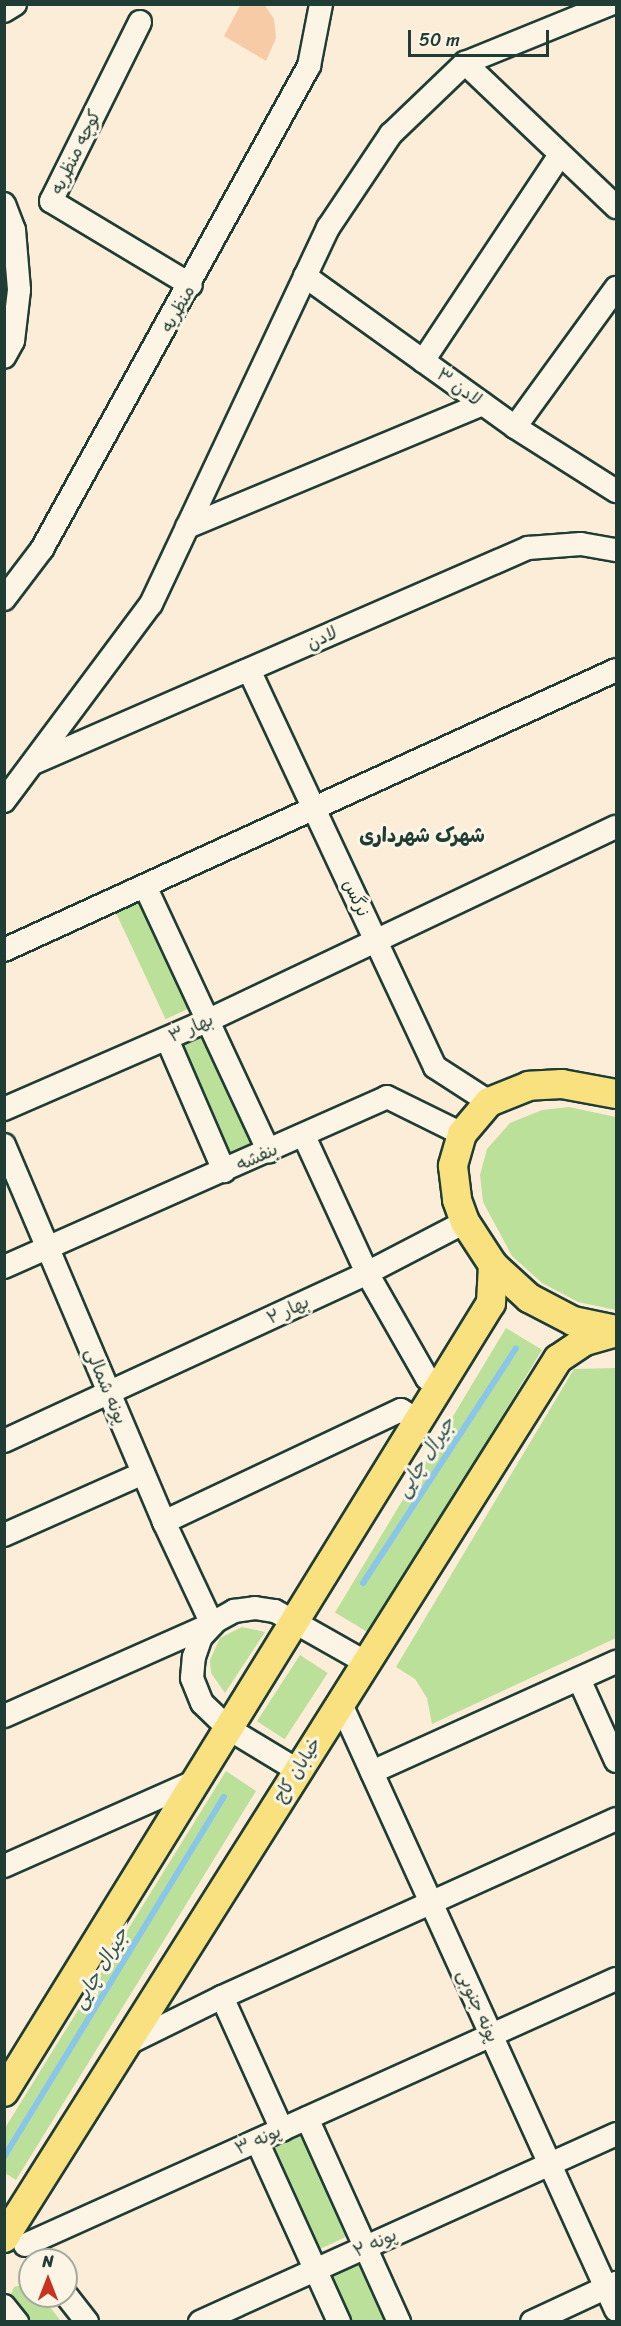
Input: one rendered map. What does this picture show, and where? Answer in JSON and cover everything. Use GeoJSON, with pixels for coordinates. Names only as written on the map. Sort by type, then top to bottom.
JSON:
{"type":"FeatureCollection","features":[{"type":"Feature","properties":{"kind":"main road"},"geometry":{"type":"LineString","coordinates":[[609,1085],[529,1086],[489,1102],[462,1134],[453,1166],[457,1200],[465,1222],[493,1265],[529,1298],[573,1321],[616,1331]]}},
{"type":"Feature","properties":{"kind":"main road"},"geometry":{"type":"LineString","coordinates":[[4,2092],[491,1304],[493,1265]]}},
{"type":"Feature","properties":{"kind":"main road","name":"خیابان کاج"},"geometry":{"type":"LineString","coordinates":[[16,2238],[124,2045],[558,1359],[585,1341],[616,1331]]}},
{"type":"Feature","properties":{"kind":"street"},"geometry":{"type":"LineString","coordinates":[[4,11],[15,4]]}},
{"type":"Feature","properties":{"kind":"street","name":"منظریه"},"geometry":{"type":"LineString","coordinates":[[4,599],[42,549],[191,285],[309,66],[321,4]]}},
{"type":"Feature","properties":{"kind":"street"},"geometry":{"type":"LineString","coordinates":[[4,801],[35,763],[152,604],[328,228],[391,135],[465,63],[610,4]]}},
{"type":"Feature","properties":{"kind":"street","name":"کوچه منظریه"},"geometry":{"type":"LineString","coordinates":[[140,22],[51,201],[191,285]]}},
{"type":"Feature","properties":{"kind":"street"},"geometry":{"type":"LineString","coordinates":[[465,63],[559,156],[608,187],[616,207]]}},
{"type":"Feature","properties":{"kind":"street"},"geometry":{"type":"LineString","coordinates":[[423,361],[559,156]]}},
{"type":"Feature","properties":{"kind":"street"},"geometry":{"type":"LineString","coordinates":[[4,204],[14,230],[19,290],[13,341],[4,357]]}},
{"type":"Feature","properties":{"kind":"street","name":"لادن ۳"},"geometry":{"type":"LineString","coordinates":[[305,276],[515,427],[612,480]]}},
{"type":"Feature","properties":{"kind":"street"},"geometry":{"type":"LineString","coordinates":[[515,427],[616,288]]}},
{"type":"Feature","properties":{"kind":"street"},"geometry":{"type":"LineString","coordinates":[[187,527],[482,404]]}},
{"type":"Feature","properties":{"kind":"street","name":"لادن"},"geometry":{"type":"LineString","coordinates":[[35,763],[528,548],[581,544],[616,550]]}},
{"type":"Feature","properties":{"kind":"street","name":"نرگس"},"geometry":{"type":"LineString","coordinates":[[249,670],[435,1067],[489,1102]]}},
{"type":"Feature","properties":{"kind":"street"},"geometry":{"type":"LineString","coordinates":[[4,950],[315,810],[616,670]]}},
{"type":"Feature","properties":{"kind":"street","name":"بهار ۳"},"geometry":{"type":"LineString","coordinates":[[4,1109],[209,1020],[616,827]]}},
{"type":"Feature","properties":{"kind":"street"},"geometry":{"type":"LineString","coordinates":[[145,886],[269,1152]]}},
{"type":"Feature","properties":{"kind":"street"},"geometry":{"type":"LineString","coordinates":[[166,1039],[224,1171]]}},
{"type":"Feature","properties":{"kind":"street","name":"بنفشه"},"geometry":{"type":"LineString","coordinates":[[4,1267],[269,1152],[387,1096],[462,1134]]}},
{"type":"Feature","properties":{"kind":"street"},"geometry":{"type":"LineString","coordinates":[[304,1136],[367,1273],[427,1378],[439,1388]]}},
{"type":"Feature","properties":{"kind":"street","name":"پونه شمالی"},"geometry":{"type":"LineString","coordinates":[[4,1145],[164,1522],[212,1624]]}},
{"type":"Feature","properties":{"kind":"street","name":"بهار ۲"},"geometry":{"type":"LineString","coordinates":[[4,1441],[110,1394],[367,1273],[465,1222]]}},
{"type":"Feature","properties":{"kind":"street"},"geometry":{"type":"LineString","coordinates":[[164,1522],[401,1410],[418,1421]]}},
{"type":"Feature","properties":{"kind":"street"},"geometry":{"type":"LineString","coordinates":[[4,1535],[143,1473]]}},
{"type":"Feature","properties":{"kind":"street"},"geometry":{"type":"LineString","coordinates":[[4,1716],[212,1624],[234,1611],[255,1608],[275,1611],[296,1620],[365,1662]]}},
{"type":"Feature","properties":{"kind":"street"},"geometry":{"type":"LineString","coordinates":[[212,1624],[201,1637],[194,1657],[192,1678],[202,1703],[229,1729],[297,1770]]}},
{"type":"Feature","properties":{"kind":"street"},"geometry":{"type":"LineString","coordinates":[[372,1772],[616,1662]]}},
{"type":"Feature","properties":{"kind":"street"},"geometry":{"type":"LineString","coordinates":[[579,1679],[616,1761]]}},
{"type":"Feature","properties":{"kind":"street","name":"پونه جنوبی"},"geometry":{"type":"LineString","coordinates":[[340,1702],[550,2164],[611,2285],[616,2310]]}},
{"type":"Feature","properties":{"kind":"street"},"geometry":{"type":"LineString","coordinates":[[4,1866],[196,1781]]}},
{"type":"Feature","properties":{"kind":"street"},"geometry":{"type":"LineString","coordinates":[[124,2045],[222,1997],[431,1902],[615,1824]]}},
{"type":"Feature","properties":{"kind":"street","name":"پونه ۳"},"geometry":{"type":"LineString","coordinates":[[16,2238],[257,2141],[616,1979]]}},
{"type":"Feature","properties":{"kind":"street"},"geometry":{"type":"LineString","coordinates":[[222,1997],[282,2130]]}},
{"type":"Feature","properties":{"kind":"street"},"geometry":{"type":"LineString","coordinates":[[307,2118],[399,2322]]}},
{"type":"Feature","properties":{"kind":"street","name":"پونه ۲"},"geometry":{"type":"LineString","coordinates":[[200,2322],[616,2134]]}},
{"type":"Feature","properties":{"kind":"street"},"geometry":{"type":"LineString","coordinates":[[257,2141],[339,2322]]}},
{"type":"Feature","properties":{"kind":"street"},"geometry":{"type":"LineString","coordinates":[[532,2322],[611,2285]]}},
{"type":"Feature","properties":{"kind":"street"},"geometry":{"type":"LineString","coordinates":[[4,2306],[17,2322]]}},
{"type":"Feature","properties":{"kind":"street"},"geometry":{"type":"LineString","coordinates":[[76,2308],[87,2322]]}},
{"type":"Feature","properties":{"kind":"green space"},"geometry":{"type":"Polygon","coordinates":[[[142,900],[192,1007],[166,1019],[116,912],[142,900]]]}},
{"type":"Feature","properties":{"kind":"green space"},"geometry":{"type":"Polygon","coordinates":[[[206,1034],[256,1141],[230,1153],[181,1046],[206,1034]]]}},
{"type":"Feature","properties":{"kind":"green space"},"geometry":{"type":"Polygon","coordinates":[[[569,1107],[616,1117],[616,1310],[578,1302],[542,1283],[512,1256],[483,1202],[480,1175],[487,1149],[510,1123],[542,1110],[569,1107]]]}},
{"type":"Feature","properties":{"kind":"green space"},"geometry":{"type":"Polygon","coordinates":[[[506,1328],[542,1350],[371,1634],[335,1613],[506,1328]]]}},
{"type":"Feature","properties":{"kind":"green space"},"geometry":{"type":"Polygon","coordinates":[[[616,1368],[616,1638],[432,1724],[427,1698],[415,1679],[396,1667],[574,1369],[616,1368]]]}},
{"type":"Feature","properties":{"kind":"green space"},"geometry":{"type":"Polygon","coordinates":[[[242,1627],[265,1632],[225,1693],[211,1673],[210,1660],[220,1638],[242,1627]]]}},
{"type":"Feature","properties":{"kind":"green space"},"geometry":{"type":"Polygon","coordinates":[[[300,1655],[328,1673],[285,1739],[257,1721],[300,1655]]]}},
{"type":"Feature","properties":{"kind":"green space"},"geometry":{"type":"Polygon","coordinates":[[[226,1771],[256,1791],[16,2180],[5,2173],[5,2128],[226,1771]]]}},
{"type":"Feature","properties":{"kind":"green space"},"geometry":{"type":"Polygon","coordinates":[[[303,2130],[352,2234],[314,2252],[266,2147],[303,2130]]]}},
{"type":"Feature","properties":{"kind":"green space"},"geometry":{"type":"Polygon","coordinates":[[[362,2258],[391,2321],[346,2321],[325,2275],[362,2258]]]}},
{"type":"Feature","properties":{"kind":"green space"},"geometry":{"type":"Polygon","coordinates":[[[18,2286],[18,2308],[51,2308],[61,2321],[24,2321],[9,2299],[14,2287],[18,2286]]]}},
{"type":"Feature","properties":{"kind":"building"},"geometry":{"type":"Polygon","coordinates":[[[241,4],[264,4],[274,19],[276,38],[266,61],[224,36],[241,4]]]}},
{"type":"Feature","properties":{"kind":"waterway","name":"جیرال چایی"},"geometry":{"type":"LineString","coordinates":[[363,1583],[516,1348]]}},
{"type":"Feature","properties":{"kind":"waterway","name":"جیرال چایی"},"geometry":{"type":"LineString","coordinates":[[4,2157],[224,1797]]}},
{"type":"Feature","properties":{"kind":"district","name":"شهرک شهرداری"},"geometry":{"type":"Point","coordinates":[422,835]}}]}
